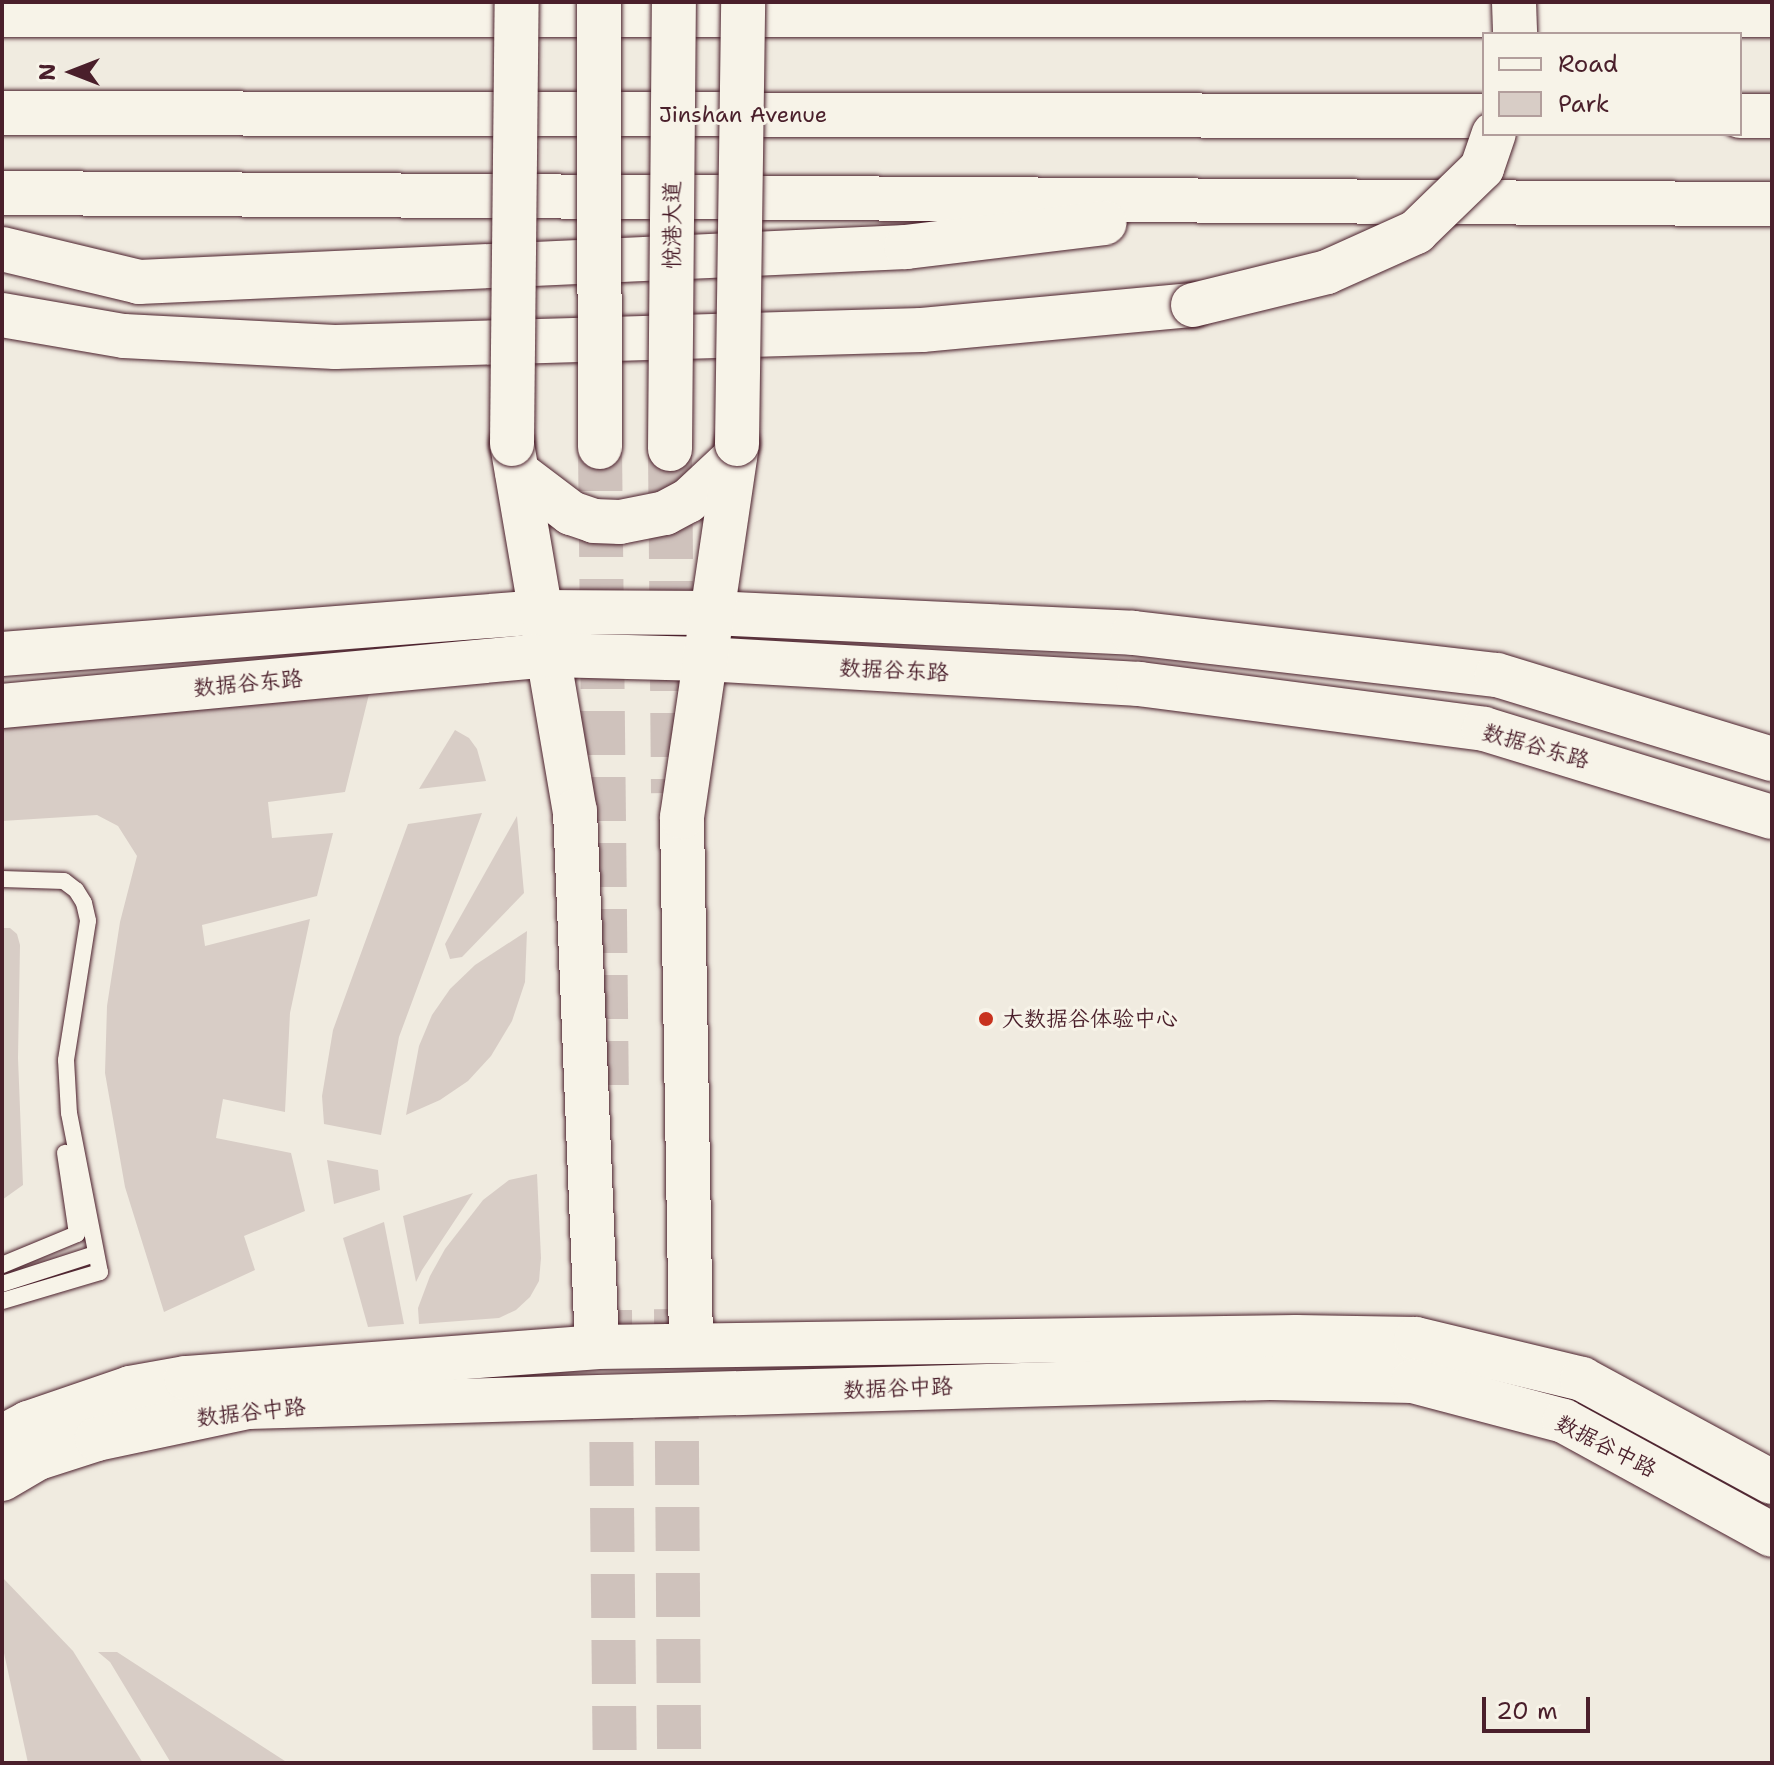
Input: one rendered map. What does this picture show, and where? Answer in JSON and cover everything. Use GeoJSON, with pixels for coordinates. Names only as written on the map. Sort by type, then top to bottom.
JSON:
{"type":"FeatureCollection","features":[{"type":"Feature","properties":{"kind":"main road"},"geometry":{"type":"LineString","coordinates":[[517,2],[515,458],[575,811],[597,1347]]}},
{"type":"Feature","properties":{"kind":"main road"},"geometry":{"type":"LineString","coordinates":[[599,2],[600,447]]}},
{"type":"Feature","properties":{"kind":"main road","name":"悦港大道"},"geometry":{"type":"LineString","coordinates":[[670,449],[674,2]]}},
{"type":"Feature","properties":{"kind":"main road"},"geometry":{"type":"LineString","coordinates":[[691,1345],[682,817],[736,451],[743,2]]}},
{"type":"Feature","properties":{"kind":"main road"},"geometry":{"type":"LineString","coordinates":[[1514,2],[1515,32]]}},
{"type":"Feature","properties":{"kind":"main road"},"geometry":{"type":"LineString","coordinates":[[2,15],[1772,15]]}},
{"type":"Feature","properties":{"kind":"main road","name":"Jinshan Avenue"},"geometry":{"type":"LineString","coordinates":[[2,113],[1482,116]]}},
{"type":"Feature","properties":{"kind":"main road"},"geometry":{"type":"LineString","coordinates":[[1742,116],[1772,116]]}},
{"type":"Feature","properties":{"kind":"main road"},"geometry":{"type":"LineString","coordinates":[[2,315],[124,336],[335,347],[922,330],[1193,305],[1327,272],[1416,232],[1482,168],[1493,136]]}},
{"type":"Feature","properties":{"kind":"main road"},"geometry":{"type":"LineString","coordinates":[[2,193],[1772,204]]}},
{"type":"Feature","properties":{"kind":"main road"},"geometry":{"type":"LineString","coordinates":[[2,249],[139,282],[906,247],[1289,201]]}},
{"type":"Feature","properties":{"kind":"main road"},"geometry":{"type":"LineString","coordinates":[[515,458],[571,513],[594,521],[620,522],[655,516],[688,501],[736,451]]}},
{"type":"Feature","properties":{"kind":"main road"},"geometry":{"type":"LineString","coordinates":[[2,654],[542,612],[712,613],[1133,633],[1497,675],[1772,759]]}},
{"type":"Feature","properties":{"kind":"main road","name":"数据谷东路"},"geometry":{"type":"LineString","coordinates":[[2,706],[550,655],[705,659],[1139,684],[1484,729],[1772,817]]}},
{"type":"Feature","properties":{"kind":"main road","name":"数据谷中路"},"geometry":{"type":"LineString","coordinates":[[2,1437],[28,1423],[130,1388],[186,1378],[597,1347],[1296,1337],[1416,1339],[1582,1379],[1772,1482]]}},
{"type":"Feature","properties":{"kind":"main road","name":"数据谷中路"},"geometry":{"type":"LineString","coordinates":[[2,1479],[38,1458],[97,1439],[248,1407],[1270,1378],[1413,1381],[1564,1421],[1772,1535]]}},
{"type":"Feature","properties":{"kind":"lane"},"geometry":{"type":"LineString","coordinates":[[2,879],[64,881],[76,890],[84,903],[88,921],[66,1060],[69,1113],[100,1272],[2,1301]]}},
{"type":"Feature","properties":{"kind":"lane"},"geometry":{"type":"LineString","coordinates":[[2,886],[57,886],[76,904],[77,929],[60,1037],[60,1105],[77,1234],[2,1265]]}},
{"type":"Feature","properties":{"kind":"lane"},"geometry":{"type":"LineString","coordinates":[[2,1284],[95,1254]]}},
{"type":"Feature","properties":{"kind":"green space"},"geometry":{"type":"Polygon","coordinates":[[[371,686],[345,792],[268,802],[272,838],[333,833],[317,896],[202,925],[205,946],[310,919],[290,1013],[285,1112],[223,1099],[216,1138],[291,1153],[305,1211],[244,1236],[255,1270],[164,1312],[125,1187],[105,1073],[107,1006],[120,922],[137,856],[118,826],[97,815],[2,821],[2,716],[371,686]]]}},
{"type":"Feature","properties":{"kind":"green space"},"geometry":{"type":"Polygon","coordinates":[[[455,730],[469,738],[477,749],[486,781],[419,789],[455,730]]]}},
{"type":"Feature","properties":{"kind":"green space"},"geometry":{"type":"Polygon","coordinates":[[[482,813],[399,1037],[381,1135],[324,1124],[322,1096],[333,1030],[408,824],[482,813]]]}},
{"type":"Feature","properties":{"kind":"green space"},"geometry":{"type":"Polygon","coordinates":[[[517,816],[524,893],[462,957],[450,959],[445,944],[517,816]]]}},
{"type":"Feature","properties":{"kind":"green space"},"geometry":{"type":"Polygon","coordinates":[[[2,928],[10,928],[17,934],[20,945],[18,1058],[23,1185],[2,1200],[2,928]]]}},
{"type":"Feature","properties":{"kind":"green space"},"geometry":{"type":"Polygon","coordinates":[[[527,931],[525,982],[512,1021],[491,1056],[468,1081],[440,1100],[406,1115],[419,1046],[432,1015],[450,989],[475,965],[527,931]]]}},
{"type":"Feature","properties":{"kind":"green space"},"geometry":{"type":"Polygon","coordinates":[[[327,1160],[378,1170],[380,1190],[334,1204],[327,1160]]]}},
{"type":"Feature","properties":{"kind":"green space"},"geometry":{"type":"Polygon","coordinates":[[[537,1174],[541,1258],[539,1281],[530,1297],[516,1310],[499,1318],[419,1324],[418,1308],[430,1276],[445,1249],[483,1200],[509,1180],[537,1174]]]}},
{"type":"Feature","properties":{"kind":"green space"},"geometry":{"type":"Polygon","coordinates":[[[473,1193],[422,1270],[416,1282],[403,1216],[473,1193]]]}},
{"type":"Feature","properties":{"kind":"green space"},"geometry":{"type":"Polygon","coordinates":[[[384,1222],[404,1324],[368,1327],[343,1238],[384,1222]]]}},
{"type":"Feature","properties":{"kind":"green space"},"geometry":{"type":"Polygon","coordinates":[[[2,1577],[73,1651],[143,1763],[28,1763],[2,1644],[2,1577]]]}},
{"type":"Feature","properties":{"kind":"green space"},"geometry":{"type":"Polygon","coordinates":[[[98,1652],[117,1652],[288,1763],[171,1763],[110,1662],[98,1652]]]}},
{"type":"Feature","properties":{"kind":"tunnel"},"geometry":{"type":"LineString","coordinates":[[600,447],[607,1105]]}},
{"type":"Feature","properties":{"kind":"tunnel"},"geometry":{"type":"LineString","coordinates":[[670,449],[673,793]]}},
{"type":"Feature","properties":{"kind":"tunnel"},"geometry":{"type":"LineString","coordinates":[[676,1309],[679,1763]]}},
{"type":"Feature","properties":{"kind":"tunnel"},"geometry":{"type":"LineString","coordinates":[[610,1310],[615,1763]]}},
{"type":"Feature","properties":{"kind":"place","name":"大数据谷体验中心"},"geometry":{"type":"Point","coordinates":[986,1019]}}]}
